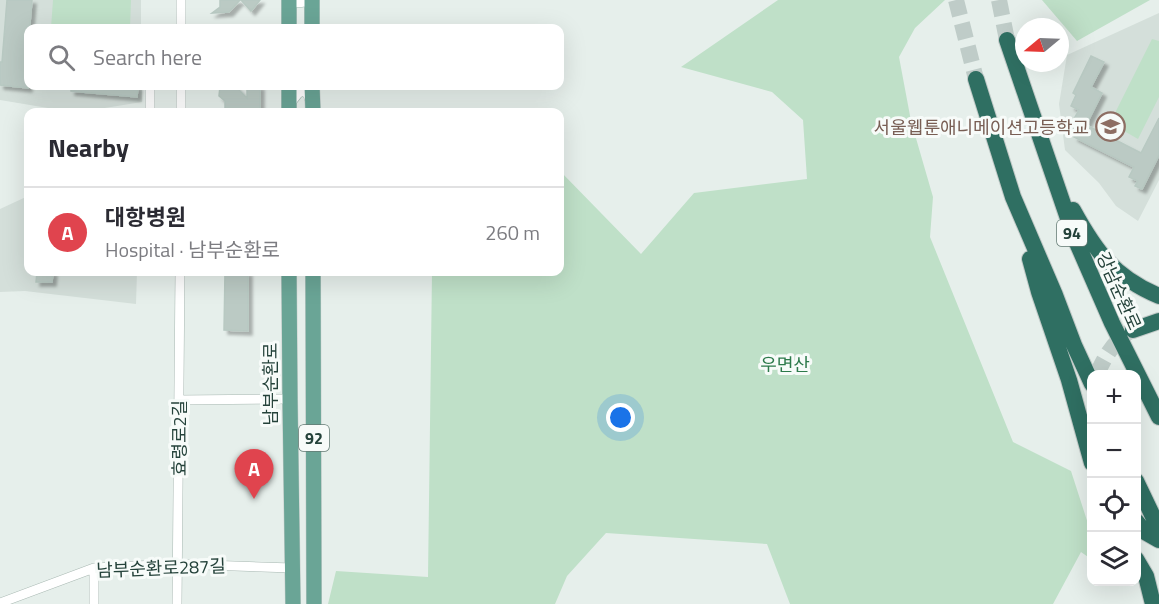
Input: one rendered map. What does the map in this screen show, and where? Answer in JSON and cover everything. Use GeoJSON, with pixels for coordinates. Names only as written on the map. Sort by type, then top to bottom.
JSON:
{"type":"FeatureCollection","features":[{"type":"Feature","properties":{"kind":"highway","name":"강남순환로"},"geometry":{"type":"LineString","coordinates":[[1007,40],[1074,236],[1112,323],[1159,417]]}},
{"type":"Feature","properties":{"kind":"highway","name":"94"},"geometry":{"type":"LineString","coordinates":[[976,79],[1013,197],[1087,373]]}},
{"type":"Feature","properties":{"kind":"highway"},"geometry":{"type":"LineString","coordinates":[[1052,172],[1085,233],[1108,264],[1141,288],[1159,296]]}},
{"type":"Feature","properties":{"kind":"highway"},"geometry":{"type":"LineString","coordinates":[[1013,197],[1039,292],[1069,380],[1087,445]]}},
{"type":"Feature","properties":{"kind":"highway"},"geometry":{"type":"LineString","coordinates":[[1132,330],[1159,321]]}},
{"type":"Feature","properties":{"kind":"highway"},"geometry":{"type":"LineString","coordinates":[[1141,490],[1159,529]]}},
{"type":"Feature","properties":{"kind":"highway"},"geometry":{"type":"LineString","coordinates":[[1141,526],[1145,532],[1159,540]]}},
{"type":"Feature","properties":{"kind":"highway"},"geometry":{"type":"LineString","coordinates":[[1141,567],[1146,576],[1153,604]]}},
{"type":"Feature","properties":{"kind":"main road"},"geometry":{"type":"LineString","coordinates":[[289,0],[289,24]]}},
{"type":"Feature","properties":{"kind":"main road"},"geometry":{"type":"LineString","coordinates":[[297,0],[302,0]]}},
{"type":"Feature","properties":{"kind":"main road"},"geometry":{"type":"LineString","coordinates":[[312,0],[312,24]]}},
{"type":"Feature","properties":{"kind":"main road","name":"남부순환로"},"geometry":{"type":"LineString","coordinates":[[290,276],[292,604]]}},
{"type":"Feature","properties":{"kind":"main road","name":"92"},"geometry":{"type":"LineString","coordinates":[[313,276],[314,604]]}},
{"type":"Feature","properties":{"kind":"street"},"geometry":{"type":"LineString","coordinates":[[181,0],[181,24]]}},
{"type":"Feature","properties":{"kind":"street"},"geometry":{"type":"LineString","coordinates":[[150,90],[150,108]]}},
{"type":"Feature","properties":{"kind":"street"},"geometry":{"type":"LineString","coordinates":[[181,90],[181,108]]}},
{"type":"Feature","properties":{"kind":"street","name":"효령로2길"},"geometry":{"type":"LineString","coordinates":[[177,604],[180,276]]}},
{"type":"Feature","properties":{"kind":"street"},"geometry":{"type":"LineString","coordinates":[[179,400],[290,399]]}},
{"type":"Feature","properties":{"kind":"street","name":"남부순환로287길"},"geometry":{"type":"LineString","coordinates":[[0,603],[94,568],[178,564],[292,568]]}},
{"type":"Feature","properties":{"kind":"street"},"geometry":{"type":"LineString","coordinates":[[94,568],[94,604]]}},
{"type":"Feature","properties":{"kind":"shaded area"},"geometry":{"type":"Polygon","coordinates":[[[0,0],[141,0],[141,24],[24,24],[24,90],[142,90],[142,102],[105,108],[48,108],[0,100],[0,0]]]}},
{"type":"Feature","properties":{"kind":"shaded area","name":"서울웹툰애니메이션고등학교"},"geometry":{"type":"Polygon","coordinates":[[[1159,13],[1159,180],[1138,221],[1116,206],[1099,183],[1065,150],[1059,104],[1064,72],[1069,72],[1069,54],[1159,13]]]}},
{"type":"Feature","properties":{"kind":"shaded area"},"geometry":{"type":"Polygon","coordinates":[[[24,198],[24,276],[137,276],[136,304],[25,291],[0,292],[0,209],[24,198]]]}},
{"type":"Feature","properties":{"kind":"green space"},"geometry":{"type":"Polygon","coordinates":[[[53,0],[131,0],[130,24],[51,24],[53,0]]]}},
{"type":"Feature","properties":{"kind":"green space","name":"우면산"},"geometry":{"type":"Polygon","coordinates":[[[778,0],[945,0],[915,28],[899,57],[911,121],[933,197],[930,237],[1013,442],[1071,471],[1087,521],[1087,556],[1081,552],[1053,604],[790,604],[767,544],[606,533],[567,576],[555,604],[328,604],[336,571],[428,577],[432,276],[564,276],[564,175],[641,254],[694,193],[807,179],[803,120],[772,92],[681,67],[778,0]]]}},
{"type":"Feature","properties":{"kind":"green space"},"geometry":{"type":"Polygon","coordinates":[[[1042,0],[1150,0],[1077,41],[1069,32],[1069,18],[1057,18],[1042,0]]]}},
{"type":"Feature","properties":{"kind":"green space"},"geometry":{"type":"Polygon","coordinates":[[[1152,39],[1159,41],[1159,97],[1138,139],[1110,123],[1152,39]]]}},
{"type":"Feature","properties":{"kind":"building"},"geometry":{"type":"Polygon","coordinates":[[[7,0],[32,0],[30,24],[24,24],[24,88],[0,85],[0,62],[2,62],[7,0]]]}},
{"type":"Feature","properties":{"kind":"building"},"geometry":{"type":"Polygon","coordinates":[[[220,0],[240,0],[229,12],[212,13],[220,7],[220,0]]]}},
{"type":"Feature","properties":{"kind":"building"},"geometry":{"type":"Polygon","coordinates":[[[241,0],[260,0],[251,11],[241,0]]]}},
{"type":"Feature","properties":{"kind":"building"},"geometry":{"type":"Polygon","coordinates":[[[1091,56],[1104,62],[1091,87],[1102,93],[1086,125],[1141,153],[1159,118],[1159,155],[1142,189],[1135,186],[1138,181],[1129,177],[1134,167],[1074,137],[1079,128],[1071,124],[1079,110],[1071,106],[1076,95],[1073,93],[1091,56]]]}},
{"type":"Feature","properties":{"kind":"building"},"geometry":{"type":"Polygon","coordinates":[[[71,90],[138,90],[137,97],[71,90]]]}},
{"type":"Feature","properties":{"kind":"building"},"geometry":{"type":"Polygon","coordinates":[[[220,90],[239,90],[247,98],[247,90],[260,90],[260,108],[225,108],[225,101],[219,96],[220,90]]]}},
{"type":"Feature","properties":{"kind":"building"},"geometry":{"type":"Polygon","coordinates":[[[37,276],[53,276],[52,282],[36,282],[37,276]]]}},
{"type":"Feature","properties":{"kind":"building"},"geometry":{"type":"Polygon","coordinates":[[[225,276],[248,276],[248,331],[224,330],[225,276]]]}},
{"type":"Feature","properties":{"kind":"tunnel"},"geometry":{"type":"LineString","coordinates":[[956,0],[976,79]]}},
{"type":"Feature","properties":{"kind":"tunnel"},"geometry":{"type":"LineString","coordinates":[[999,0],[1007,40]]}},
{"type":"Feature","properties":{"kind":"tunnel"},"geometry":{"type":"LineString","coordinates":[[1099,370],[1110,350],[1129,332]]}},
{"type":"Feature","properties":{"kind":"place","name":"서울웹툰애니메이션고등학교"},"geometry":{"type":"Point","coordinates":[1110,127]}},
{"type":"Feature","properties":{"kind":"place","name":"대항병원"},"geometry":{"type":"Point","coordinates":[254,499]}}]}
